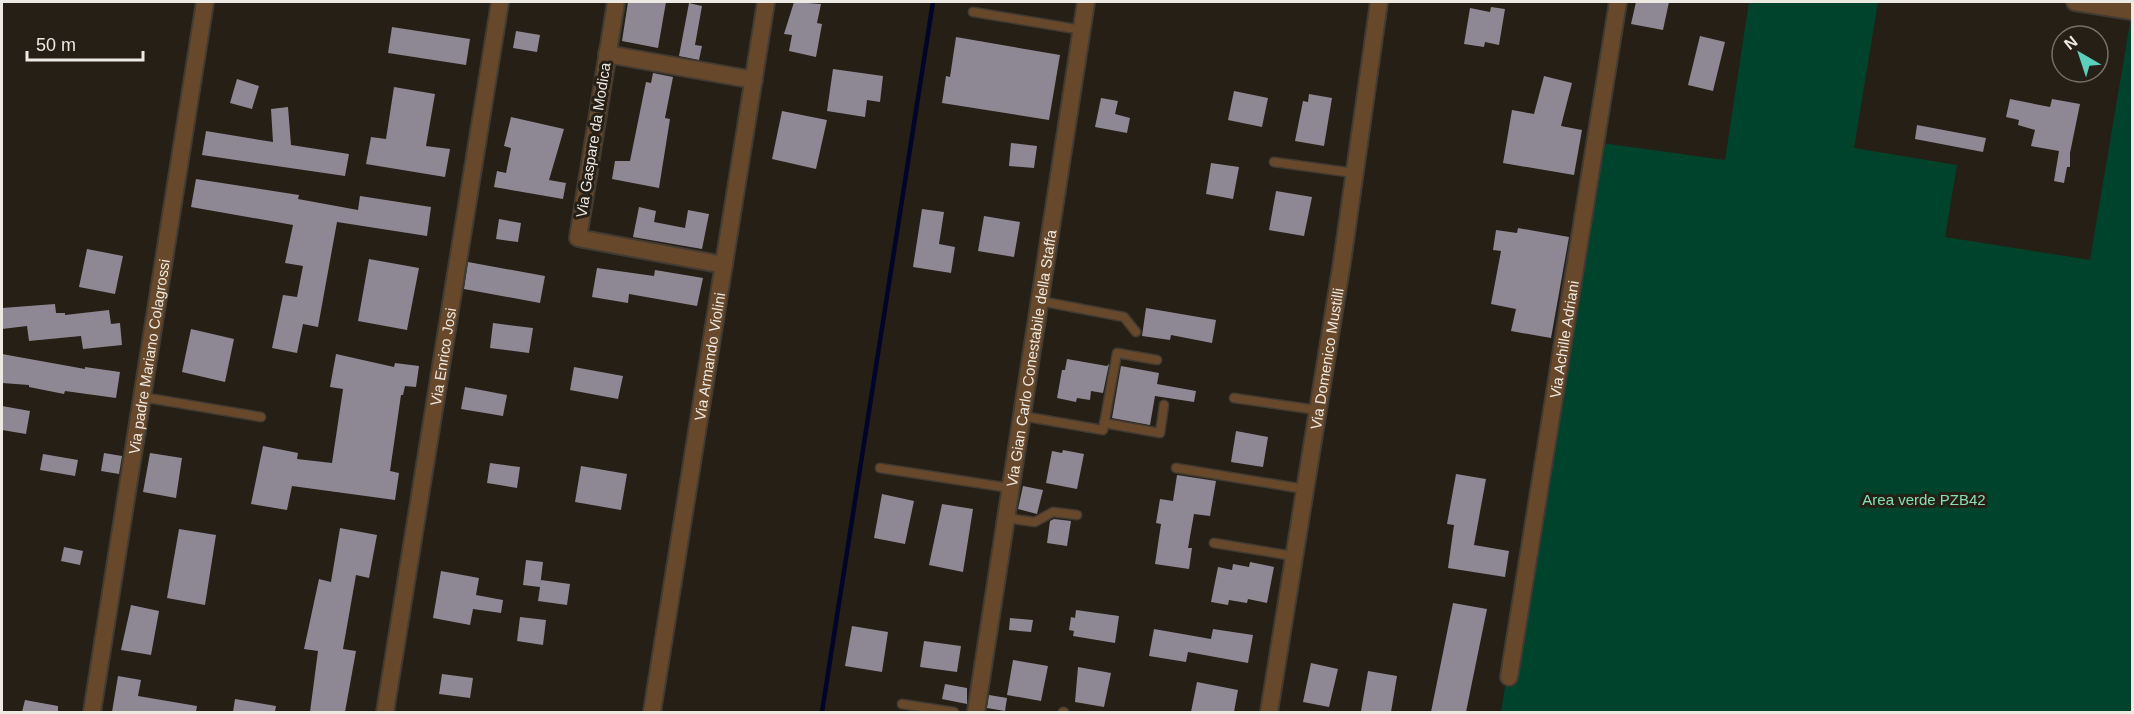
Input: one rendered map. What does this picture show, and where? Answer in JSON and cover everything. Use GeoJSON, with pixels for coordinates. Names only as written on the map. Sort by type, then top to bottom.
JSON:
{"type":"FeatureCollection","features":[{"type":"Feature","properties":{"kind":"street","name":"Via padre Mariano Colagrossi"},"geometry":{"type":"LineString","coordinates":[[92,712],[205,2]]}},
{"type":"Feature","properties":{"kind":"street","name":"Via Enrico Josi"},"geometry":{"type":"LineString","coordinates":[[385,712],[500,2]]}},
{"type":"Feature","properties":{"kind":"street","name":"Via Gaspare da Modica"},"geometry":{"type":"LineString","coordinates":[[616,2],[578,238],[724,265]]}},
{"type":"Feature","properties":{"kind":"street","name":"Via Armando Violini"},"geometry":{"type":"LineString","coordinates":[[652,712],[766,2]]}},
{"type":"Feature","properties":{"kind":"street","name":"Via Gian Carlo Conestabile della Staffa"},"geometry":{"type":"LineString","coordinates":[[976,712],[1086,2]]}},
{"type":"Feature","properties":{"kind":"street","name":"Via Domenico Mustilli"},"geometry":{"type":"LineString","coordinates":[[1269,712],[1379,2]]}},
{"type":"Feature","properties":{"kind":"street","name":"Via Achille Adriani"},"geometry":{"type":"LineString","coordinates":[[1509,677],[1618,2]]}},
{"type":"Feature","properties":{"kind":"street"},"geometry":{"type":"LineString","coordinates":[[2075,2],[2133,11]]}},
{"type":"Feature","properties":{"kind":"street"},"geometry":{"type":"LineString","coordinates":[[608,54],[754,80]]}},
{"type":"Feature","properties":{"kind":"lane"},"geometry":{"type":"LineString","coordinates":[[973,12],[1082,30]]}},
{"type":"Feature","properties":{"kind":"lane"},"geometry":{"type":"LineString","coordinates":[[1274,162],[1354,173]]}},
{"type":"Feature","properties":{"kind":"lane"},"geometry":{"type":"LineString","coordinates":[[1040,301],[1124,317],[1136,332]]}},
{"type":"Feature","properties":{"kind":"lane"},"geometry":{"type":"LineString","coordinates":[[1022,416],[1103,429],[1118,352],[1157,360]]}},
{"type":"Feature","properties":{"kind":"lane"},"geometry":{"type":"LineString","coordinates":[[142,397],[261,417]]}},
{"type":"Feature","properties":{"kind":"lane"},"geometry":{"type":"LineString","coordinates":[[1234,398],[1317,410]]}},
{"type":"Feature","properties":{"kind":"lane"},"geometry":{"type":"LineString","coordinates":[[1104,423],[1160,433],[1164,405]]}},
{"type":"Feature","properties":{"kind":"lane"},"geometry":{"type":"LineString","coordinates":[[880,468],[1011,488]]}},
{"type":"Feature","properties":{"kind":"lane"},"geometry":{"type":"LineString","coordinates":[[1176,468],[1304,489]]}},
{"type":"Feature","properties":{"kind":"lane"},"geometry":{"type":"LineString","coordinates":[[1006,518],[1035,522],[1053,512],[1077,515]]}},
{"type":"Feature","properties":{"kind":"lane"},"geometry":{"type":"LineString","coordinates":[[1214,543],[1293,556]]}},
{"type":"Feature","properties":{"kind":"lane"},"geometry":{"type":"LineString","coordinates":[[902,704],[954,712]]}},
{"type":"Feature","properties":{"kind":"green space","name":"Area verde PZB42"},"geometry":{"type":"Polygon","coordinates":[[[1749,2],[1878,2],[1854,148],[1957,165],[1945,237],[2090,260],[2132,11],[2132,712],[1501,712],[1595,142],[1725,160],[1749,2]]]}},
{"type":"Feature","properties":{"kind":"building"},"geometry":{"type":"Polygon","coordinates":[[[628,2],[666,2],[658,48],[622,41],[628,2]]]}},
{"type":"Feature","properties":{"kind":"building"},"geometry":{"type":"Polygon","coordinates":[[[794,2],[821,4],[817,23],[822,24],[816,57],[789,51],[792,35],[784,34],[794,2]]]}},
{"type":"Feature","properties":{"kind":"building"},"geometry":{"type":"Polygon","coordinates":[[[1636,2],[1669,2],[1663,30],[1631,24],[1636,2]]]}},
{"type":"Feature","properties":{"kind":"building"},"geometry":{"type":"Polygon","coordinates":[[[689,3],[702,6],[695,45],[702,46],[699,60],[679,56],[689,3]]]}},
{"type":"Feature","properties":{"kind":"building"},"geometry":{"type":"Polygon","coordinates":[[[1491,7],[1505,9],[1499,45],[1485,42],[1484,47],[1464,44],[1470,8],[1490,12],[1491,7]]]}},
{"type":"Feature","properties":{"kind":"building"},"geometry":{"type":"Polygon","coordinates":[[[392,27],[470,39],[466,65],[388,53],[392,27]]]}},
{"type":"Feature","properties":{"kind":"building"},"geometry":{"type":"Polygon","coordinates":[[[516,31],[540,35],[537,52],[513,48],[516,31]]]}},
{"type":"Feature","properties":{"kind":"building"},"geometry":{"type":"Polygon","coordinates":[[[1700,36],[1725,42],[1713,91],[1688,85],[1700,36]]]}},
{"type":"Feature","properties":{"kind":"building"},"geometry":{"type":"Polygon","coordinates":[[[956,37],[1060,55],[1049,120],[942,103],[946,76],[950,77],[956,37]]]}},
{"type":"Feature","properties":{"kind":"building"},"geometry":{"type":"Polygon","coordinates":[[[833,69],[883,76],[880,102],[867,100],[865,117],[827,111],[833,69]]]}},
{"type":"Feature","properties":{"kind":"building"},"geometry":{"type":"Polygon","coordinates":[[[653,73],[673,77],[665,118],[670,119],[659,188],[612,179],[615,161],[630,161],[646,82],[651,83],[653,73]]]}},
{"type":"Feature","properties":{"kind":"building"},"geometry":{"type":"Polygon","coordinates":[[[1544,76],[1572,83],[1561,126],[1582,130],[1574,175],[1503,163],[1512,110],[1534,114],[1544,76]]]}},
{"type":"Feature","properties":{"kind":"building"},"geometry":{"type":"Polygon","coordinates":[[[237,79],[259,86],[252,109],[230,103],[237,79]]]}},
{"type":"Feature","properties":{"kind":"building"},"geometry":{"type":"Polygon","coordinates":[[[394,87],[435,94],[426,146],[450,149],[445,177],[366,164],[371,137],[386,139],[394,87]]]}},
{"type":"Feature","properties":{"kind":"building"},"geometry":{"type":"Polygon","coordinates":[[[1234,91],[1268,98],[1262,127],[1228,120],[1234,91]]]}},
{"type":"Feature","properties":{"kind":"building"},"geometry":{"type":"Polygon","coordinates":[[[1309,94],[1332,98],[1324,146],[1295,141],[1303,101],[1308,102],[1309,94]]]}},
{"type":"Feature","properties":{"kind":"building"},"geometry":{"type":"Polygon","coordinates":[[[1101,98],[1118,101],[1115,114],[1130,118],[1127,133],[1095,127],[1101,98]]]}},
{"type":"Feature","properties":{"kind":"building"},"geometry":{"type":"Polygon","coordinates":[[[2010,99],[2050,107],[2052,99],[2080,104],[2070,153],[2070,167],[2067,167],[2064,183],[2054,181],[2059,151],[2031,146],[2035,130],[2018,125],[2019,120],[2006,117],[2010,99]]]}},
{"type":"Feature","properties":{"kind":"building"},"geometry":{"type":"Polygon","coordinates":[[[288,107],[291,145],[349,154],[345,176],[202,155],[206,131],[273,142],[271,109],[288,107]]]}},
{"type":"Feature","properties":{"kind":"building"},"geometry":{"type":"Polygon","coordinates":[[[782,111],[827,120],[816,169],[772,159],[782,111]]]}},
{"type":"Feature","properties":{"kind":"building"},"geometry":{"type":"Polygon","coordinates":[[[511,117],[564,129],[549,180],[566,183],[563,199],[494,187],[497,171],[506,173],[511,148],[504,146],[511,117]]]}},
{"type":"Feature","properties":{"kind":"building"},"geometry":{"type":"Polygon","coordinates":[[[1917,125],[1986,138],[1983,152],[1915,139],[1917,125]]]}},
{"type":"Feature","properties":{"kind":"building"},"geometry":{"type":"Polygon","coordinates":[[[1011,143],[1037,146],[1034,168],[1009,166],[1011,143]]]}},
{"type":"Feature","properties":{"kind":"building"},"geometry":{"type":"Polygon","coordinates":[[[1211,163],[1239,167],[1233,199],[1206,194],[1211,163]]]}},
{"type":"Feature","properties":{"kind":"building"},"geometry":{"type":"Polygon","coordinates":[[[196,179],[299,195],[298,199],[358,210],[360,196],[431,207],[427,236],[337,222],[318,327],[303,324],[297,353],[272,348],[283,295],[297,297],[303,266],[285,263],[293,225],[191,207],[196,179]]]}},
{"type":"Feature","properties":{"kind":"building"},"geometry":{"type":"Polygon","coordinates":[[[1276,191],[1312,197],[1304,236],[1269,230],[1276,191]]]}},
{"type":"Feature","properties":{"kind":"building"},"geometry":{"type":"Polygon","coordinates":[[[639,207],[656,211],[654,222],[685,228],[688,210],[709,214],[702,249],[633,237],[639,207]]]}},
{"type":"Feature","properties":{"kind":"building"},"geometry":{"type":"Polygon","coordinates":[[[922,209],[944,212],[939,244],[955,247],[951,273],[913,267],[922,209]]]}},
{"type":"Feature","properties":{"kind":"building"},"geometry":{"type":"Polygon","coordinates":[[[984,216],[1020,222],[1014,257],[978,251],[984,216]]]}},
{"type":"Feature","properties":{"kind":"building"},"geometry":{"type":"Polygon","coordinates":[[[499,219],[521,223],[518,242],[496,239],[499,219]]]}},
{"type":"Feature","properties":{"kind":"building"},"geometry":{"type":"Polygon","coordinates":[[[1518,228],[1569,237],[1551,338],[1511,331],[1516,309],[1491,304],[1501,251],[1493,250],[1496,230],[1517,233],[1518,228]]]}},
{"type":"Feature","properties":{"kind":"building"},"geometry":{"type":"Polygon","coordinates":[[[87,249],[123,256],[115,294],[79,287],[87,249]]]}},
{"type":"Feature","properties":{"kind":"building"},"geometry":{"type":"Polygon","coordinates":[[[369,259],[419,268],[407,330],[358,321],[369,259]]]}},
{"type":"Feature","properties":{"kind":"building"},"geometry":{"type":"Polygon","coordinates":[[[468,262],[545,276],[540,303],[464,289],[468,262]]]}},
{"type":"Feature","properties":{"kind":"building"},"geometry":{"type":"Polygon","coordinates":[[[597,268],[654,276],[655,270],[703,278],[697,306],[629,294],[628,303],[592,297],[597,268]]]}},
{"type":"Feature","properties":{"kind":"building"},"geometry":{"type":"Polygon","coordinates":[[[55,304],[56,313],[65,313],[65,315],[109,310],[111,324],[120,323],[122,345],[83,349],[81,336],[29,341],[27,326],[2,329],[2,308],[55,304]]]}},
{"type":"Feature","properties":{"kind":"building"},"geometry":{"type":"Polygon","coordinates":[[[1146,308],[1216,320],[1212,343],[1171,335],[1170,340],[1142,336],[1146,308]]]}},
{"type":"Feature","properties":{"kind":"building"},"geometry":{"type":"Polygon","coordinates":[[[493,323],[533,328],[529,353],[490,348],[493,323]]]}},
{"type":"Feature","properties":{"kind":"building"},"geometry":{"type":"Polygon","coordinates":[[[191,329],[234,339],[225,382],[182,372],[191,329]]]}},
{"type":"Feature","properties":{"kind":"building"},"geometry":{"type":"Polygon","coordinates":[[[2,354],[85,369],[85,367],[120,372],[116,398],[65,391],[64,394],[29,387],[29,385],[2,383],[2,354]]]}},
{"type":"Feature","properties":{"kind":"building"},"geometry":{"type":"Polygon","coordinates":[[[336,354],[394,367],[395,363],[419,366],[416,387],[405,386],[403,395],[401,395],[390,471],[399,473],[395,500],[292,486],[287,510],[251,504],[263,446],[298,453],[297,459],[332,463],[343,389],[330,387],[336,354]]]}},
{"type":"Feature","properties":{"kind":"building"},"geometry":{"type":"Polygon","coordinates":[[[1067,359],[1107,366],[1109,364],[1103,393],[1091,391],[1090,400],[1077,398],[1076,402],[1057,398],[1062,370],[1065,370],[1067,359]]]}},
{"type":"Feature","properties":{"kind":"building"},"geometry":{"type":"Polygon","coordinates":[[[1121,366],[1159,373],[1157,384],[1196,391],[1194,402],[1155,396],[1150,425],[1112,418],[1121,366]]]}},
{"type":"Feature","properties":{"kind":"building"},"geometry":{"type":"Polygon","coordinates":[[[574,367],[623,376],[618,399],[570,390],[574,367]]]}},
{"type":"Feature","properties":{"kind":"building"},"geometry":{"type":"Polygon","coordinates":[[[465,387],[507,395],[503,416],[461,409],[465,387]]]}},
{"type":"Feature","properties":{"kind":"building"},"geometry":{"type":"Polygon","coordinates":[[[2,406],[30,411],[26,434],[2,430],[2,406]]]}},
{"type":"Feature","properties":{"kind":"building"},"geometry":{"type":"Polygon","coordinates":[[[1236,431],[1268,437],[1263,467],[1231,462],[1236,431]]]}},
{"type":"Feature","properties":{"kind":"building"},"geometry":{"type":"Polygon","coordinates":[[[1063,450],[1084,454],[1077,489],[1046,483],[1052,451],[1062,453],[1063,450]]]}},
{"type":"Feature","properties":{"kind":"building"},"geometry":{"type":"Polygon","coordinates":[[[104,453],[122,456],[119,474],[101,471],[104,453]]]}},
{"type":"Feature","properties":{"kind":"building"},"geometry":{"type":"Polygon","coordinates":[[[150,453],[182,458],[176,498],[143,492],[150,453]]]}},
{"type":"Feature","properties":{"kind":"building"},"geometry":{"type":"Polygon","coordinates":[[[43,454],[78,460],[75,476],[40,470],[43,454]]]}},
{"type":"Feature","properties":{"kind":"building"},"geometry":{"type":"Polygon","coordinates":[[[490,463],[520,467],[517,488],[487,483],[490,463]]]}},
{"type":"Feature","properties":{"kind":"building"},"geometry":{"type":"Polygon","coordinates":[[[581,466],[627,474],[621,510],[575,502],[581,466]]]}},
{"type":"Feature","properties":{"kind":"building"},"geometry":{"type":"Polygon","coordinates":[[[1456,474],[1486,479],[1474,545],[1509,551],[1505,577],[1448,568],[1454,525],[1447,524],[1456,474]]]}},
{"type":"Feature","properties":{"kind":"building"},"geometry":{"type":"Polygon","coordinates":[[[1177,475],[1216,481],[1210,516],[1194,514],[1188,548],[1192,548],[1189,569],[1155,564],[1161,524],[1156,523],[1160,499],[1173,501],[1177,475]]]}},
{"type":"Feature","properties":{"kind":"building"},"geometry":{"type":"Polygon","coordinates":[[[1023,486],[1043,490],[1037,514],[1018,509],[1023,486]]]}},
{"type":"Feature","properties":{"kind":"building"},"geometry":{"type":"Polygon","coordinates":[[[882,494],[914,501],[905,544],[874,538],[882,494]]]}},
{"type":"Feature","properties":{"kind":"building"},"geometry":{"type":"Polygon","coordinates":[[[942,504],[973,509],[963,572],[929,565],[942,504]]]}},
{"type":"Feature","properties":{"kind":"building"},"geometry":{"type":"Polygon","coordinates":[[[1054,519],[1071,521],[1067,546],[1047,543],[1050,521],[1054,519]]]}},
{"type":"Feature","properties":{"kind":"building"},"geometry":{"type":"Polygon","coordinates":[[[340,528],[377,535],[369,578],[356,575],[343,649],[356,651],[345,712],[310,712],[318,651],[304,649],[319,579],[331,582],[340,528]]]}},
{"type":"Feature","properties":{"kind":"building"},"geometry":{"type":"Polygon","coordinates":[[[179,529],[216,535],[205,605],[167,598],[179,529]]]}},
{"type":"Feature","properties":{"kind":"building"},"geometry":{"type":"Polygon","coordinates":[[[64,547],[83,551],[80,565],[61,561],[64,547]]]}},
{"type":"Feature","properties":{"kind":"building"},"geometry":{"type":"Polygon","coordinates":[[[526,560],[543,562],[540,587],[523,585],[526,560]]]}},
{"type":"Feature","properties":{"kind":"building"},"geometry":{"type":"Polygon","coordinates":[[[1250,562],[1274,567],[1267,603],[1248,599],[1247,603],[1229,600],[1228,605],[1211,602],[1218,567],[1232,570],[1233,564],[1249,567],[1250,562]]]}},
{"type":"Feature","properties":{"kind":"building"},"geometry":{"type":"Polygon","coordinates":[[[441,571],[479,578],[476,595],[503,600],[501,613],[473,609],[470,625],[433,618],[441,571]]]}},
{"type":"Feature","properties":{"kind":"building"},"geometry":{"type":"Polygon","coordinates":[[[541,580],[570,584],[567,605],[538,601],[541,580]]]}},
{"type":"Feature","properties":{"kind":"building"},"geometry":{"type":"Polygon","coordinates":[[[1453,603],[1487,609],[1466,712],[1431,712],[1453,603]]]}},
{"type":"Feature","properties":{"kind":"building"},"geometry":{"type":"Polygon","coordinates":[[[131,605],[159,611],[151,655],[121,650],[131,605]]]}},
{"type":"Feature","properties":{"kind":"building"},"geometry":{"type":"Polygon","coordinates":[[[1076,610],[1119,616],[1115,643],[1073,636],[1074,631],[1069,630],[1071,617],[1075,618],[1076,610]]]}},
{"type":"Feature","properties":{"kind":"building"},"geometry":{"type":"Polygon","coordinates":[[[520,617],[546,620],[543,645],[517,641],[520,617]]]}},
{"type":"Feature","properties":{"kind":"building"},"geometry":{"type":"Polygon","coordinates":[[[1010,618],[1033,620],[1031,632],[1009,630],[1010,618]]]}},
{"type":"Feature","properties":{"kind":"building"},"geometry":{"type":"Polygon","coordinates":[[[852,626],[888,632],[882,672],[845,666],[852,626]]]}},
{"type":"Feature","properties":{"kind":"building"},"geometry":{"type":"Polygon","coordinates":[[[1154,629],[1211,639],[1213,629],[1253,635],[1248,663],[1188,652],[1186,662],[1149,656],[1154,629]]]}},
{"type":"Feature","properties":{"kind":"building"},"geometry":{"type":"Polygon","coordinates":[[[924,641],[961,646],[957,672],[920,667],[924,641]]]}},
{"type":"Feature","properties":{"kind":"building"},"geometry":{"type":"Polygon","coordinates":[[[1013,660],[1048,666],[1041,701],[1007,695],[1013,660]]]}},
{"type":"Feature","properties":{"kind":"building"},"geometry":{"type":"Polygon","coordinates":[[[1311,663],[1338,669],[1329,707],[1303,702],[1311,663]]]}},
{"type":"Feature","properties":{"kind":"building"},"geometry":{"type":"Polygon","coordinates":[[[1078,667],[1111,673],[1104,707],[1075,702],[1078,667]]]}},
{"type":"Feature","properties":{"kind":"building"},"geometry":{"type":"Polygon","coordinates":[[[1368,671],[1397,676],[1391,712],[1361,711],[1368,671]]]}},
{"type":"Feature","properties":{"kind":"building"},"geometry":{"type":"Polygon","coordinates":[[[442,674],[473,678],[470,698],[439,694],[442,674]]]}},
{"type":"Feature","properties":{"kind":"building"},"geometry":{"type":"Polygon","coordinates":[[[118,676],[141,680],[138,696],[197,706],[196,712],[112,712],[118,676]]]}},
{"type":"Feature","properties":{"kind":"building"},"geometry":{"type":"Polygon","coordinates":[[[1197,682],[1238,690],[1234,712],[1191,712],[1197,682]]]}},
{"type":"Feature","properties":{"kind":"building"},"geometry":{"type":"Polygon","coordinates":[[[945,684],[967,688],[967,704],[942,699],[945,684]]]}},
{"type":"Feature","properties":{"kind":"building"},"geometry":{"type":"Polygon","coordinates":[[[989,695],[1007,698],[1005,711],[987,708],[989,695]]]}},
{"type":"Feature","properties":{"kind":"building"},"geometry":{"type":"Polygon","coordinates":[[[235,699],[276,706],[275,712],[233,712],[235,699]]]}},
{"type":"Feature","properties":{"kind":"building"},"geometry":{"type":"Polygon","coordinates":[[[25,700],[58,706],[58,712],[22,712],[25,700]]]}},
{"type":"Feature","properties":{"kind":"waterway"},"geometry":{"type":"LineString","coordinates":[[822,712],[933,2]]}}]}
